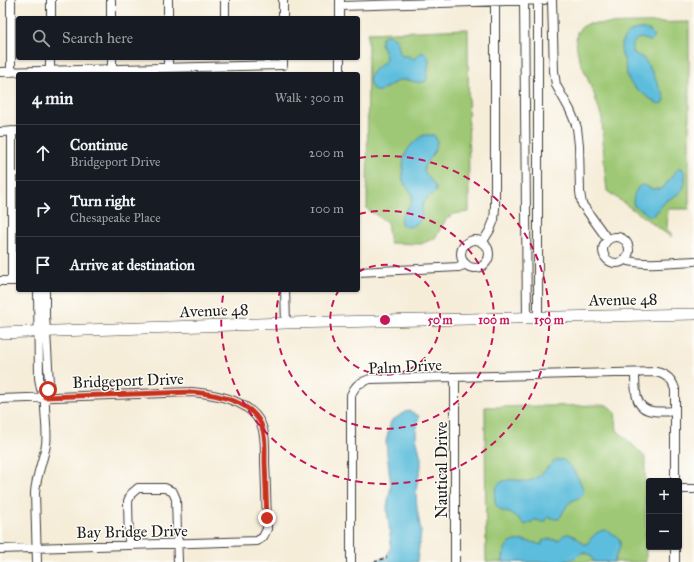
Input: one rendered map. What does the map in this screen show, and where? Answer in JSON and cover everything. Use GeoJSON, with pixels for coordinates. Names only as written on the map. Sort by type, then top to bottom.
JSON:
{"type":"FeatureCollection","features":[{"type":"Feature","properties":{"kind":"main road","name":"Avenue 48"},"geometry":{"type":"LineString","coordinates":[[0,333],[41,330],[286,323],[694,314]]}},
{"type":"Feature","properties":{"kind":"street"},"geometry":{"type":"LineString","coordinates":[[11,0],[11,72]]}},
{"type":"Feature","properties":{"kind":"street"},"geometry":{"type":"LineString","coordinates":[[51,0],[51,16]]}},
{"type":"Feature","properties":{"kind":"street"},"geometry":{"type":"LineString","coordinates":[[111,0],[111,16]]}},
{"type":"Feature","properties":{"kind":"street"},"geometry":{"type":"LineString","coordinates":[[168,0],[168,16]]}},
{"type":"Feature","properties":{"kind":"street"},"geometry":{"type":"LineString","coordinates":[[225,0],[225,16]]}},
{"type":"Feature","properties":{"kind":"street"},"geometry":{"type":"LineString","coordinates":[[283,0],[283,16]]}},
{"type":"Feature","properties":{"kind":"street"},"geometry":{"type":"LineString","coordinates":[[532,317],[538,0]]}},
{"type":"Feature","properties":{"kind":"street"},"geometry":{"type":"LineString","coordinates":[[340,16],[340,3],[462,1],[495,2],[544,0]]}},
{"type":"Feature","properties":{"kind":"street"},"geometry":{"type":"LineString","coordinates":[[552,0],[554,71],[556,85],[570,110],[577,128],[579,145],[580,192],[582,204],[608,240]]}},
{"type":"Feature","properties":{"kind":"street"},"geometry":{"type":"LineString","coordinates":[[524,1],[532,317]]}},
{"type":"Feature","properties":{"kind":"street"},"geometry":{"type":"LineString","coordinates":[[482,243],[494,220],[495,208],[495,2]]}},
{"type":"Feature","properties":{"kind":"street"},"geometry":{"type":"LineString","coordinates":[[50,60],[50,71]]}},
{"type":"Feature","properties":{"kind":"street"},"geometry":{"type":"LineString","coordinates":[[112,60],[112,72]]}},
{"type":"Feature","properties":{"kind":"street"},"geometry":{"type":"LineString","coordinates":[[168,60],[168,68]]}},
{"type":"Feature","properties":{"kind":"street"},"geometry":{"type":"LineString","coordinates":[[225,60],[225,67]]}},
{"type":"Feature","properties":{"kind":"street"},"geometry":{"type":"LineString","coordinates":[[0,72],[112,72],[168,68],[283,66],[283,60]]}},
{"type":"Feature","properties":{"kind":"street"},"geometry":{"type":"LineString","coordinates":[[340,60],[340,72]]}},
{"type":"Feature","properties":{"kind":"street"},"geometry":{"type":"LineString","coordinates":[[0,132],[15,131],[15,281],[0,281]]}},
{"type":"Feature","properties":{"kind":"street"},"geometry":{"type":"LineString","coordinates":[[612,237],[621,237],[628,243],[630,252],[625,260],[622,262],[613,263],[606,259],[603,251],[605,243],[612,237]]}},
{"type":"Feature","properties":{"kind":"street"},"geometry":{"type":"LineString","coordinates":[[474,241],[482,243],[486,246],[489,254],[486,262],[479,268],[470,267],[466,264],[462,257],[463,248],[466,244],[474,241]]}},
{"type":"Feature","properties":{"kind":"street"},"geometry":{"type":"LineString","coordinates":[[625,260],[642,263],[694,261]]}},
{"type":"Feature","properties":{"kind":"street"},"geometry":{"type":"LineString","coordinates":[[360,272],[459,267],[466,264]]}},
{"type":"Feature","properties":{"kind":"street"},"geometry":{"type":"LineString","coordinates":[[37,562],[35,493],[36,482],[45,450],[45,397],[48,390],[48,378],[41,330],[38,292]]}},
{"type":"Feature","properties":{"kind":"street"},"geometry":{"type":"LineString","coordinates":[[45,292],[45,316],[41,330],[39,378],[40,389],[45,397]]}},
{"type":"Feature","properties":{"kind":"street"},"geometry":{"type":"LineString","coordinates":[[285,292],[286,323]]}},
{"type":"Feature","properties":{"kind":"street"},"geometry":{"type":"LineString","coordinates":[[635,373],[636,396],[641,406],[645,410],[656,412],[675,411]]}},
{"type":"Feature","properties":{"kind":"street","name":"Palm Drive"},"geometry":{"type":"LineString","coordinates":[[351,562],[351,395],[358,383],[370,380],[454,377],[661,373],[666,375],[671,380],[675,389],[675,478]]}},
{"type":"Feature","properties":{"kind":"street","name":"Nautical Drive"},"geometry":{"type":"LineString","coordinates":[[454,377],[455,562]]}},
{"type":"Feature","properties":{"kind":"street"},"geometry":{"type":"LineString","coordinates":[[39,378],[48,378]]}},
{"type":"Feature","properties":{"kind":"street","name":"Bridgeport Drive"},"geometry":{"type":"LineString","coordinates":[[0,399],[192,392],[209,394],[240,404],[252,412],[261,424],[264,437],[267,529],[263,537]]}},
{"type":"Feature","properties":{"kind":"street"},"geometry":{"type":"LineString","coordinates":[[129,545],[128,501],[131,494],[138,488],[165,488],[173,492],[176,499],[178,562]]}},
{"type":"Feature","properties":{"kind":"street"},"geometry":{"type":"LineString","coordinates":[[682,489],[694,488]]}},
{"type":"Feature","properties":{"kind":"street","name":"Bay Bridge Drive"},"geometry":{"type":"LineString","coordinates":[[0,549],[247,542],[257,541],[263,537]]}},
{"type":"Feature","properties":{"kind":"street"},"geometry":{"type":"LineString","coordinates":[[675,550],[675,562]]}},
{"type":"Feature","properties":{"kind":"path"},"geometry":{"type":"LineString","coordinates":[[375,562],[387,557]]}},
{"type":"Feature","properties":{"kind":"green space"},"geometry":{"type":"Polygon","coordinates":[[[689,22],[689,209],[668,209],[667,230],[671,233],[671,237],[607,191],[602,119],[594,94],[579,58],[576,40],[577,32],[588,24],[689,22]]]}},
{"type":"Feature","properties":{"kind":"green space"},"geometry":{"type":"Polygon","coordinates":[[[468,29],[469,212],[454,214],[447,218],[435,238],[421,244],[390,243],[387,222],[367,209],[368,33],[468,29]]]}},
{"type":"Feature","properties":{"kind":"green space"},"geometry":{"type":"Polygon","coordinates":[[[607,405],[615,412],[617,430],[645,457],[646,562],[486,562],[485,407],[607,405]]]}},
{"type":"Feature","properties":{"kind":"water"},"geometry":{"type":"Polygon","coordinates":[[[638,29],[651,31],[653,36],[653,39],[649,41],[641,38],[637,39],[632,46],[632,51],[645,60],[653,73],[660,89],[663,92],[665,100],[660,104],[638,90],[628,78],[621,46],[624,38],[630,32],[638,29]]]}},
{"type":"Feature","properties":{"kind":"water"},"geometry":{"type":"Polygon","coordinates":[[[386,35],[394,37],[397,40],[402,56],[408,56],[414,59],[422,52],[428,56],[429,61],[426,81],[417,82],[402,80],[380,91],[374,91],[369,79],[372,72],[385,61],[386,57],[381,43],[382,37],[386,35]]]}},
{"type":"Feature","properties":{"kind":"water"},"geometry":{"type":"Polygon","coordinates":[[[424,135],[434,135],[437,140],[435,151],[425,165],[424,169],[426,175],[435,185],[436,192],[425,200],[422,207],[421,218],[418,223],[406,227],[401,223],[401,219],[403,213],[410,205],[412,193],[405,185],[403,180],[404,158],[410,146],[418,138],[424,135]]]}},
{"type":"Feature","properties":{"kind":"water"},"geometry":{"type":"Polygon","coordinates":[[[679,168],[684,171],[684,187],[678,194],[666,201],[655,214],[649,216],[634,206],[633,202],[635,193],[639,187],[643,185],[652,189],[661,189],[679,168]]]}},
{"type":"Feature","properties":{"kind":"water"},"geometry":{"type":"Polygon","coordinates":[[[410,411],[419,416],[416,434],[421,458],[421,467],[416,494],[421,532],[417,562],[390,562],[389,560],[377,562],[376,560],[387,557],[391,545],[387,507],[391,486],[386,441],[391,421],[405,412],[410,411]]]}},
{"type":"Feature","properties":{"kind":"water"},"geometry":{"type":"Polygon","coordinates":[[[556,460],[563,460],[570,466],[580,481],[583,491],[581,496],[568,505],[559,519],[548,517],[545,522],[534,520],[525,525],[516,516],[502,511],[497,507],[495,493],[500,483],[511,480],[532,480],[539,476],[556,460]]]}},
{"type":"Feature","properties":{"kind":"water"},"geometry":{"type":"Polygon","coordinates":[[[605,530],[616,536],[620,543],[614,562],[594,562],[590,555],[582,552],[576,558],[561,562],[503,562],[504,551],[508,544],[512,542],[526,541],[542,545],[542,541],[549,539],[559,540],[564,535],[569,534],[584,544],[587,544],[597,533],[605,530]]]}},
{"type":"Feature","properties":{"kind":"route"},"geometry":{"type":"LineString","coordinates":[[48,390],[45,397],[192,392],[209,394],[240,404],[252,412],[261,424],[264,437],[267,518]]}}]}
